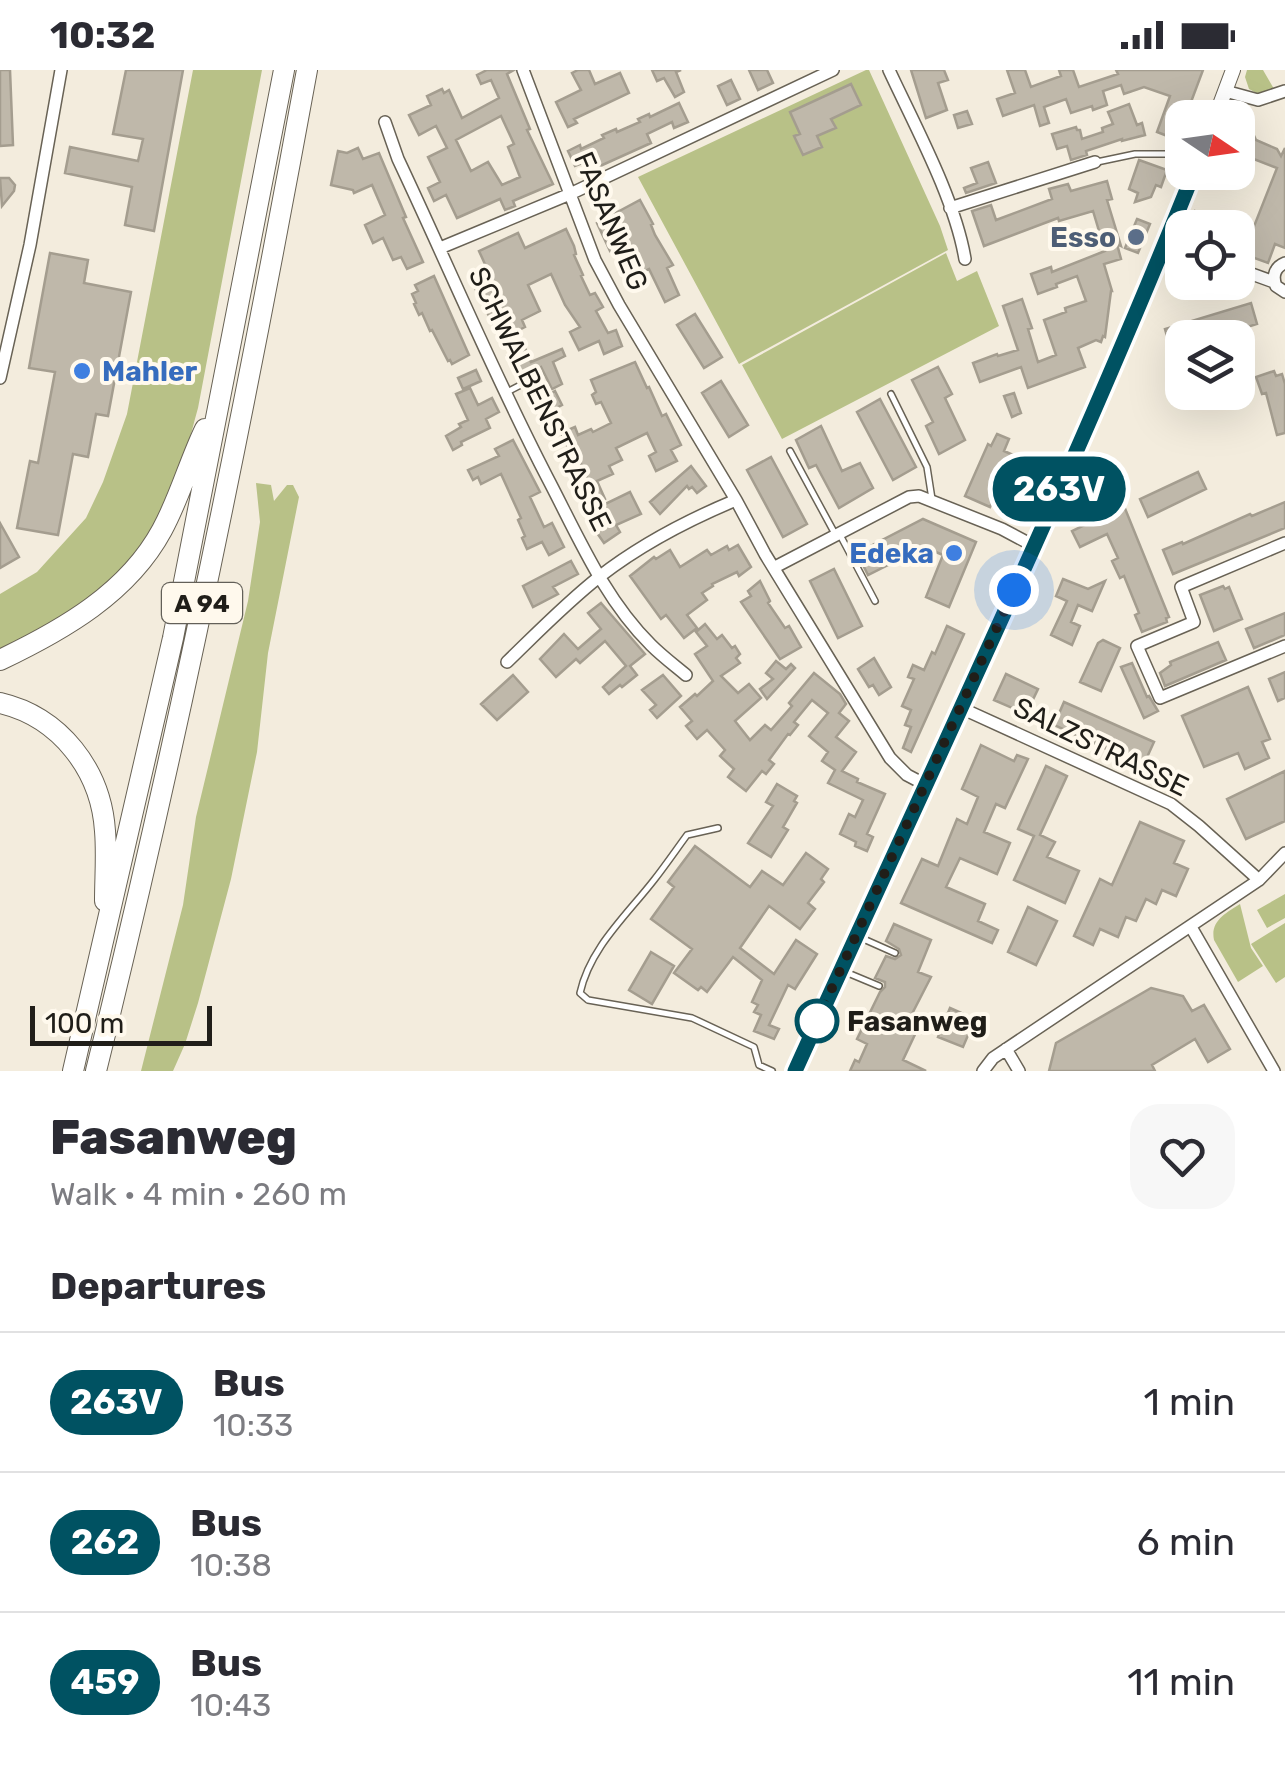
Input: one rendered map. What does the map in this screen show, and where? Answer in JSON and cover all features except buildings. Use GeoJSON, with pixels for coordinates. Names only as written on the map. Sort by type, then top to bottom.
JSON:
{"type":"FeatureCollection","features":[{"type":"Feature","properties":{"kind":"highway","name":"A 94"},"geometry":{"type":"LineString","coordinates":[[73,1071],[173,638],[284,70]]}},
{"type":"Feature","properties":{"kind":"highway","name":"A 94"},"geometry":{"type":"LineString","coordinates":[[96,1071],[194,643],[307,70]]}},
{"type":"Feature","properties":{"kind":"highway"},"geometry":{"type":"LineString","coordinates":[[0,660],[35,644],[103,599],[148,553],[166,523],[222,396]]}},
{"type":"Feature","properties":{"kind":"highway"},"geometry":{"type":"LineString","coordinates":[[0,702],[33,714],[56,731],[78,755],[96,788],[105,832],[104,941]]}},
{"type":"Feature","properties":{"kind":"street"},"geometry":{"type":"LineString","coordinates":[[0,378],[30,244],[61,70]]}},
{"type":"Feature","properties":{"kind":"street"},"geometry":{"type":"LineString","coordinates":[[525,73],[538,70]]}},
{"type":"Feature","properties":{"kind":"street"},"geometry":{"type":"LineString","coordinates":[[440,248],[570,194],[834,70]]}},
{"type":"Feature","properties":{"kind":"street"},"geometry":{"type":"LineString","coordinates":[[888,70],[961,234],[965,259]]}},
{"type":"Feature","properties":{"kind":"street"},"geometry":{"type":"LineString","coordinates":[[1223,100],[1233,70]]}},
{"type":"Feature","properties":{"kind":"street","name":"FASANWEG"},"geometry":{"type":"LineString","coordinates":[[525,73],[595,260],[618,305],[890,758],[926,785]]}},
{"type":"Feature","properties":{"kind":"street"},"geometry":{"type":"LineString","coordinates":[[1226,91],[1258,100],[1285,91]]}},
{"type":"Feature","properties":{"kind":"street","name":"SCHWALBENSTRASSE"},"geometry":{"type":"LineString","coordinates":[[385,122],[398,160],[505,393],[600,576],[650,644],[686,675]]}},
{"type":"Feature","properties":{"kind":"street"},"geometry":{"type":"LineString","coordinates":[[950,208],[1096,162]]}},
{"type":"Feature","properties":{"kind":"street"},"geometry":{"type":"LineString","coordinates":[[795,1071],[1034,546],[1165,246]]}},
{"type":"Feature","properties":{"kind":"street"},"geometry":{"type":"LineString","coordinates":[[1274,282],[1276,270],[1285,263]]}},
{"type":"Feature","properties":{"kind":"street"},"geometry":{"type":"LineString","coordinates":[[1255,275],[1274,282],[1285,292]]}},
{"type":"Feature","properties":{"kind":"street"},"geometry":{"type":"LineString","coordinates":[[775,567],[908,497],[919,496],[1034,546]]}},
{"type":"Feature","properties":{"kind":"street"},"geometry":{"type":"LineString","coordinates":[[507,662],[600,576],[650,543],[736,500]]}},
{"type":"Feature","properties":{"kind":"street"},"geometry":{"type":"LineString","coordinates":[[1285,543],[1181,587],[1194,622],[1137,646],[1160,698],[1285,646]]}},
{"type":"Feature","properties":{"kind":"street","name":"SALZSTRASSE"},"geometry":{"type":"LineString","coordinates":[[960,708],[1172,804],[1259,880]]}},
{"type":"Feature","properties":{"kind":"street"},"geometry":{"type":"LineString","coordinates":[[984,1071],[1006,1048],[1259,880],[1285,852]]}},
{"type":"Feature","properties":{"kind":"street"},"geometry":{"type":"LineString","coordinates":[[1191,927],[1274,1071]]}},
{"type":"Feature","properties":{"kind":"street"},"geometry":{"type":"LineString","coordinates":[[1006,1048],[1019,1071]]}},
{"type":"Feature","properties":{"kind":"lane"},"geometry":{"type":"LineString","coordinates":[[1096,162],[1135,154],[1165,154]]}},
{"type":"Feature","properties":{"kind":"lane"},"geometry":{"type":"LineString","coordinates":[[505,393],[540,375]]}},
{"type":"Feature","properties":{"kind":"lane"},"geometry":{"type":"LineString","coordinates":[[891,394],[927,468],[932,499]]}},
{"type":"Feature","properties":{"kind":"lane"},"geometry":{"type":"LineString","coordinates":[[790,451],[875,601]]}},
{"type":"Feature","properties":{"kind":"lane"},"geometry":{"type":"LineString","coordinates":[[718,828],[687,835],[600,946],[580,994],[588,1000],[692,1018],[754,1046],[759,1065],[772,1071]]}},
{"type":"Feature","properties":{"kind":"lane"},"geometry":{"type":"LineString","coordinates":[[856,935],[894,953]]}},
{"type":"Feature","properties":{"kind":"lane"},"geometry":{"type":"LineString","coordinates":[[841,970],[878,986]]}},
{"type":"Feature","properties":{"kind":"green space"},"geometry":{"type":"Polygon","coordinates":[[[193,70],[262,70],[198,408],[181,469],[159,519],[116,576],[75,610],[0,651],[0,594],[37,572],[86,518],[127,414],[193,70]]]}},
{"type":"Feature","properties":{"kind":"green space"},"geometry":{"type":"Polygon","coordinates":[[[866,70],[948,250],[739,364],[638,177],[866,70]]]}},
{"type":"Feature","properties":{"kind":"green space"},"geometry":{"type":"Polygon","coordinates":[[[1247,70],[1263,70],[1274,89],[1262,96],[1249,89],[1247,70]]]}},
{"type":"Feature","properties":{"kind":"green space"},"geometry":{"type":"Polygon","coordinates":[[[946,253],[957,281],[977,271],[999,326],[782,439],[742,365],[946,253]]]}},
{"type":"Feature","properties":{"kind":"green space"},"geometry":{"type":"Polygon","coordinates":[[[256,483],[271,485],[274,501],[287,485],[293,485],[299,497],[268,653],[257,752],[231,879],[185,1044],[173,1071],[141,1071],[183,905],[196,817],[248,601],[260,522],[256,483]]]}},
{"type":"Feature","properties":{"kind":"green space"},"geometry":{"type":"Polygon","coordinates":[[[1285,894],[1285,918],[1267,928],[1257,910],[1285,894]]]}},
{"type":"Feature","properties":{"kind":"green space"},"geometry":{"type":"Polygon","coordinates":[[[1240,904],[1251,948],[1263,966],[1238,982],[1213,933],[1220,918],[1240,904]]]}},
{"type":"Feature","properties":{"kind":"green space"},"geometry":{"type":"Polygon","coordinates":[[[1285,923],[1285,977],[1276,983],[1251,944],[1285,923]]]}},
{"type":"Feature","properties":{"kind":"bus line","name":"263V"},"geometry":{"type":"LineString","coordinates":[[795,1071],[1034,546],[1187,190]]}},
{"type":"Feature","properties":{"kind":"place","name":"Esso"},"geometry":{"type":"Point","coordinates":[1136,237]}},
{"type":"Feature","properties":{"kind":"place","name":"Mahler"},"geometry":{"type":"Point","coordinates":[82,371]}},
{"type":"Feature","properties":{"kind":"place","name":"Edeka"},"geometry":{"type":"Point","coordinates":[954,553]}},
{"type":"Feature","properties":{"kind":"place","name":"Fasanweg"},"geometry":{"type":"Point","coordinates":[817,1021]}},
{"type":"Feature","properties":{"kind":"route"},"geometry":{"type":"LineString","coordinates":[[817,1021],[1014,590]]}}]}
